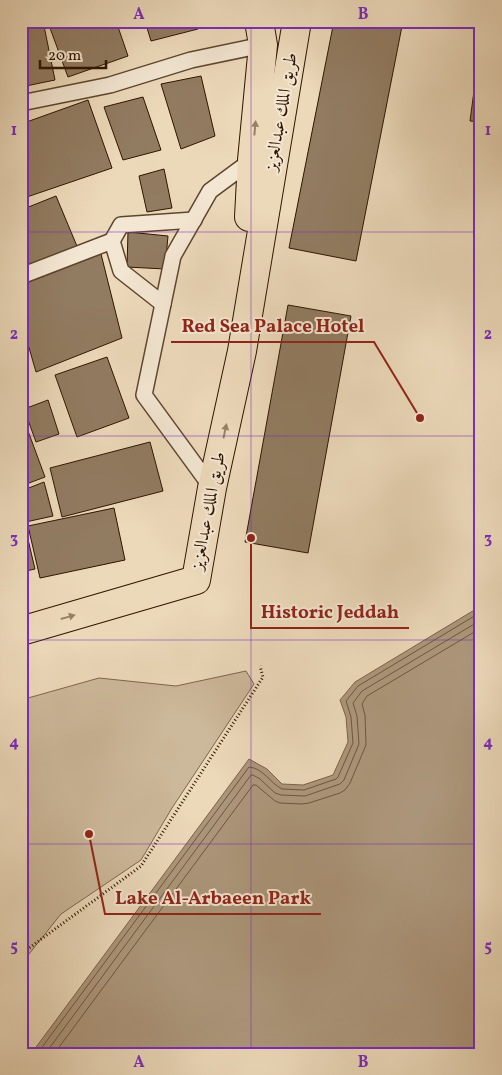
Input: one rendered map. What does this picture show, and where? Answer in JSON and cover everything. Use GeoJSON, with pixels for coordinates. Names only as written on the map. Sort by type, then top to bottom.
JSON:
{"type":"FeatureCollection","features":[{"type":"Feature","properties":{"kind":"main road","name":"طريق الملك عبدالعزيز"},"geometry":{"type":"LineString","coordinates":[[21,630],[196,580],[212,488],[242,351],[297,21]]}},
{"type":"Feature","properties":{"kind":"main road","name":"طريق الملك عبدالعزيز"},"geometry":{"type":"LineString","coordinates":[[242,351],[261,33]]}},
{"type":"Feature","properties":{"kind":"street"},"geometry":{"type":"LineString","coordinates":[[21,104],[110,85],[192,60],[261,33]]}},
{"type":"Feature","properties":{"kind":"street"},"geometry":{"type":"LineString","coordinates":[[212,488],[144,395],[173,256],[210,191],[252,160]]}},
{"type":"Feature","properties":{"kind":"street"},"geometry":{"type":"LineString","coordinates":[[21,276],[112,242],[121,225],[194,220]]}},
{"type":"Feature","properties":{"kind":"street"},"geometry":{"type":"LineString","coordinates":[[112,242],[121,271],[163,304]]}},
{"type":"Feature","properties":{"kind":"path"},"geometry":{"type":"LineString","coordinates":[[21,954],[141,866],[263,677],[260,666]]}},
{"type":"Feature","properties":{"kind":"shaded area"},"geometry":{"type":"Polygon","coordinates":[[[246,671],[254,684],[172,808],[141,860],[61,914],[21,964],[21,700],[99,678],[176,686],[246,671]]]}},
{"type":"Feature","properties":{"kind":"water"},"geometry":{"type":"Polygon","coordinates":[[[481,606],[481,1054],[31,1054],[249,759],[267,769],[282,784],[303,785],[333,775],[348,742],[346,717],[340,700],[355,682],[481,606]]]}},
{"type":"Feature","properties":{"kind":"building"},"geometry":{"type":"Polygon","coordinates":[[[21,21],[43,21],[55,80],[21,87],[21,21]]]}},
{"type":"Feature","properties":{"kind":"building"},"geometry":{"type":"Polygon","coordinates":[[[67,21],[116,21],[128,56],[68,77],[50,28],[67,21]]]}},
{"type":"Feature","properties":{"kind":"building"},"geometry":{"type":"Polygon","coordinates":[[[145,21],[196,21],[198,29],[151,41],[145,21]]]}},
{"type":"Feature","properties":{"kind":"building"},"geometry":{"type":"Polygon","coordinates":[[[334,21],[403,21],[356,261],[289,248],[334,21]]]}},
{"type":"Feature","properties":{"kind":"building"},"geometry":{"type":"Polygon","coordinates":[[[477,68],[481,68],[481,122],[470,121],[477,68]]]}},
{"type":"Feature","properties":{"kind":"building"},"geometry":{"type":"Polygon","coordinates":[[[201,76],[215,136],[181,149],[161,84],[201,76]]]}},
{"type":"Feature","properties":{"kind":"building"},"geometry":{"type":"Polygon","coordinates":[[[143,97],[161,150],[123,160],[104,107],[143,97]]]}},
{"type":"Feature","properties":{"kind":"building"},"geometry":{"type":"Polygon","coordinates":[[[88,100],[112,168],[21,199],[21,124],[88,100]]]}},
{"type":"Feature","properties":{"kind":"building"},"geometry":{"type":"Polygon","coordinates":[[[164,169],[172,208],[147,212],[139,176],[164,169]]]}},
{"type":"Feature","properties":{"kind":"building"},"geometry":{"type":"Polygon","coordinates":[[[56,196],[79,251],[29,272],[21,254],[21,210],[56,196]]]}},
{"type":"Feature","properties":{"kind":"building"},"geometry":{"type":"Polygon","coordinates":[[[128,232],[168,236],[165,269],[127,267],[128,232]]]}},
{"type":"Feature","properties":{"kind":"building"},"geometry":{"type":"Polygon","coordinates":[[[101,254],[122,338],[36,372],[21,320],[21,285],[101,254]]]}},
{"type":"Feature","properties":{"kind":"building"},"geometry":{"type":"Polygon","coordinates":[[[288,305],[351,316],[308,553],[245,542],[288,305]]]}},
{"type":"Feature","properties":{"kind":"building"},"geometry":{"type":"Polygon","coordinates":[[[107,357],[129,418],[77,437],[55,375],[107,357]]]}},
{"type":"Feature","properties":{"kind":"building"},"geometry":{"type":"Polygon","coordinates":[[[48,400],[59,434],[36,442],[24,409],[48,400]]]}},
{"type":"Feature","properties":{"kind":"building"},"geometry":{"type":"Polygon","coordinates":[[[21,412],[45,477],[21,486],[21,412]]]}},
{"type":"Feature","properties":{"kind":"building"},"geometry":{"type":"Polygon","coordinates":[[[150,442],[163,491],[62,517],[50,468],[150,442]]]}},
{"type":"Feature","properties":{"kind":"building"},"geometry":{"type":"Polygon","coordinates":[[[44,482],[53,516],[21,523],[21,491],[44,482]]]}},
{"type":"Feature","properties":{"kind":"building"},"geometry":{"type":"Polygon","coordinates":[[[114,508],[125,560],[40,578],[28,526],[114,508]]]}},
{"type":"Feature","properties":{"kind":"building"},"geometry":{"type":"Polygon","coordinates":[[[26,531],[35,569],[21,572],[21,532],[26,531]]]}},
{"type":"Feature","properties":{"kind":"place","name":"Red Sea Palace Hotel"},"geometry":{"type":"Point","coordinates":[420,418]}},
{"type":"Feature","properties":{"kind":"place","name":"Historic Jeddah"},"geometry":{"type":"Point","coordinates":[251,538]}},
{"type":"Feature","properties":{"kind":"place","name":"Lake Al-Arbaeen Park"},"geometry":{"type":"Point","coordinates":[89,834]}}]}
